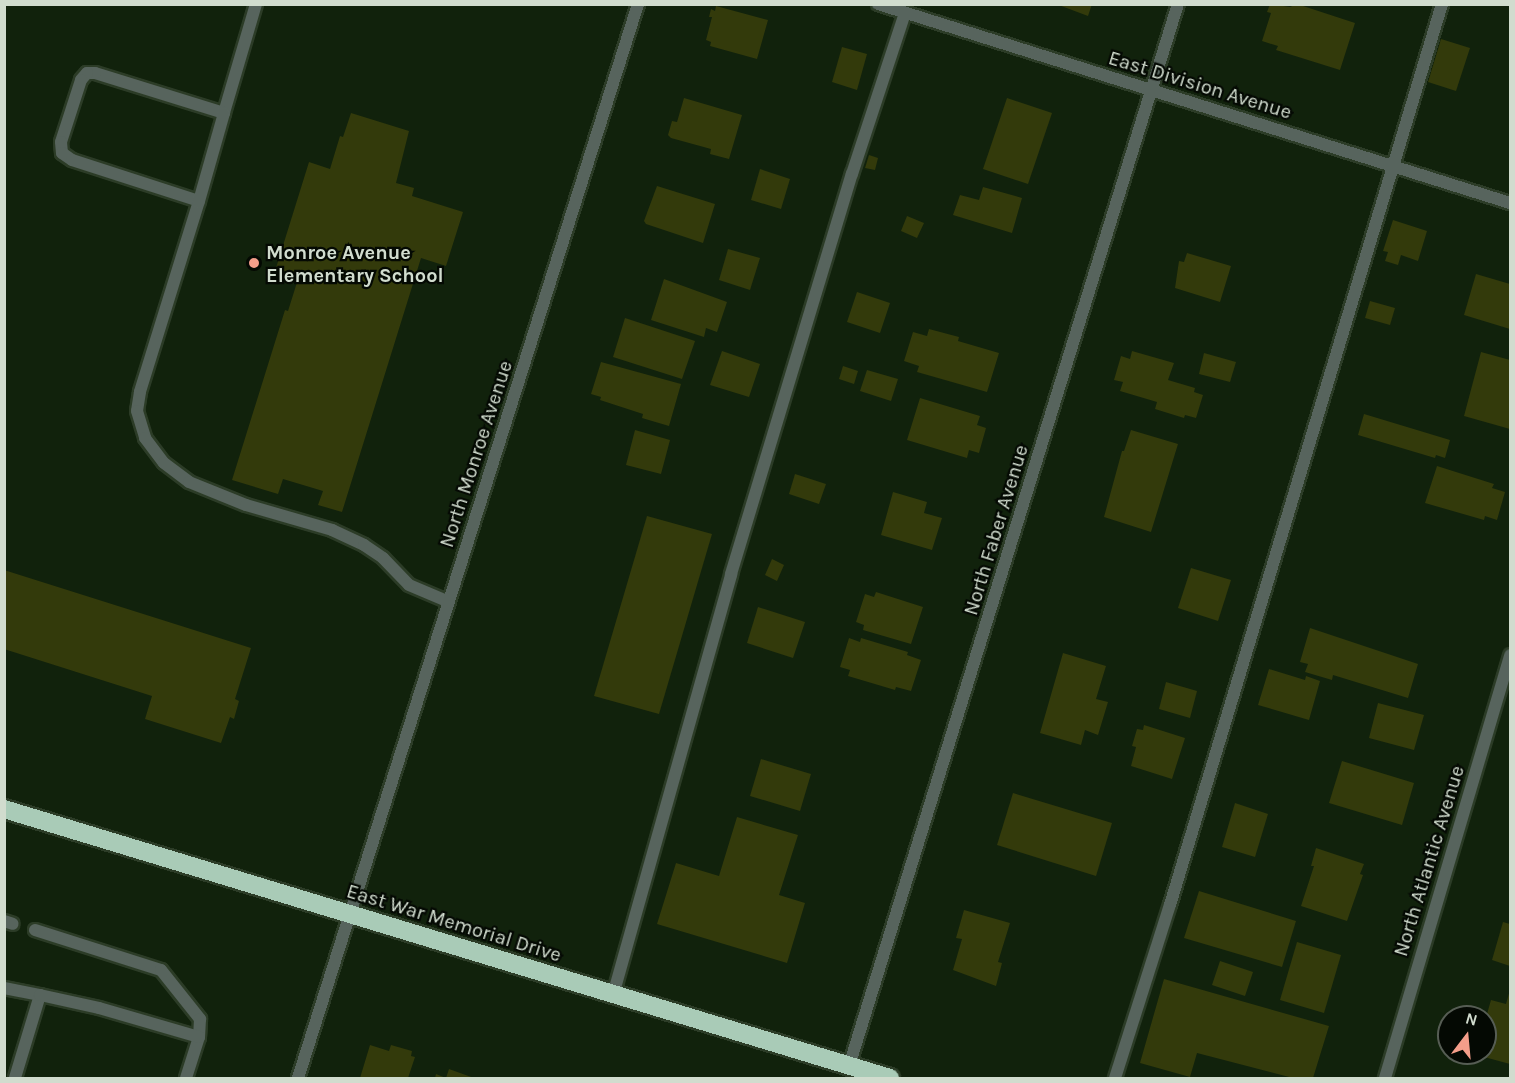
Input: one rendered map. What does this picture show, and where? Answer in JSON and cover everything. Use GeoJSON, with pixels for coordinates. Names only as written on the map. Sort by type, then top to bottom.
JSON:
{"type":"FeatureCollection","features":[{"type":"Feature","properties":{"kind":"highway","name":"East War Memorial Drive"},"geometry":{"type":"LineString","coordinates":[[4,808],[890,1078]]}},
{"type":"Feature","properties":{"kind":"street"},"geometry":{"type":"LineString","coordinates":[[256,4],[199,201],[140,392],[137,411],[145,438],[164,463],[189,482],[246,505],[332,530],[364,545],[383,558],[409,585],[449,602]]}},
{"type":"Feature","properties":{"kind":"street","name":"North Monroe Avenue"},"geometry":{"type":"LineString","coordinates":[[298,1078],[638,4]]}},
{"type":"Feature","properties":{"kind":"street","name":"North Faber Avenue"},"geometry":{"type":"LineString","coordinates":[[849,1066],[1153,91],[1178,4]]}},
{"type":"Feature","properties":{"kind":"street"},"geometry":{"type":"LineString","coordinates":[[1115,1078],[1170,905],[1442,4]]}},
{"type":"Feature","properties":{"kind":"street","name":"East Division Avenue"},"geometry":{"type":"LineString","coordinates":[[886,6],[1510,203]]}},
{"type":"Feature","properties":{"kind":"street"},"geometry":{"type":"LineString","coordinates":[[613,995],[731,574],[852,174],[905,13]]}},
{"type":"Feature","properties":{"kind":"street"},"geometry":{"type":"LineString","coordinates":[[199,201],[72,160],[62,153],[61,142],[81,80],[87,73],[95,73],[224,113]]}},
{"type":"Feature","properties":{"kind":"street","name":"North Atlantic Avenue"},"geometry":{"type":"LineString","coordinates":[[1384,1078],[1510,655]]}},
{"type":"Feature","properties":{"kind":"street"},"geometry":{"type":"LineString","coordinates":[[35,930],[161,970],[200,1018],[199,1037],[186,1078]]}},
{"type":"Feature","properties":{"kind":"street"},"geometry":{"type":"LineString","coordinates":[[4,988],[99,1008],[199,1037]]}},
{"type":"Feature","properties":{"kind":"street"},"geometry":{"type":"LineString","coordinates":[[15,1078],[40,995]]}},
{"type":"Feature","properties":{"kind":"building"},"geometry":{"type":"Polygon","coordinates":[[[1056,4],[1092,4],[1088,16],[1056,4]]]}},
{"type":"Feature","properties":{"kind":"building"},"geometry":{"type":"Polygon","coordinates":[[[1270,4],[1290,7],[1297,4],[1355,23],[1340,70],[1276,50],[1278,46],[1262,41],[1271,13],[1267,12],[1270,4]]]}},
{"type":"Feature","properties":{"kind":"building"},"geometry":{"type":"Polygon","coordinates":[[[716,6],[768,20],[757,59],[710,46],[711,42],[706,40],[712,17],[709,17],[711,9],[715,11],[716,6]]]}},
{"type":"Feature","properties":{"kind":"building"},"geometry":{"type":"Polygon","coordinates":[[[1441,39],[1470,48],[1456,91],[1428,82],[1441,39]]]}},
{"type":"Feature","properties":{"kind":"building"},"geometry":{"type":"Polygon","coordinates":[[[842,47],[867,54],[857,90],[832,82],[842,47]]]}},
{"type":"Feature","properties":{"kind":"building"},"geometry":{"type":"Polygon","coordinates":[[[684,98],[742,115],[729,159],[710,154],[711,149],[671,138],[668,135],[672,121],[677,122],[684,98]]]}},
{"type":"Feature","properties":{"kind":"building"},"geometry":{"type":"Polygon","coordinates":[[[1007,98],[1052,113],[1028,184],[983,169],[1007,98]]]}},
{"type":"Feature","properties":{"kind":"building"},"geometry":{"type":"Polygon","coordinates":[[[351,113],[409,131],[396,183],[414,188],[412,196],[463,212],[446,266],[421,258],[342,512],[318,505],[323,491],[283,479],[278,494],[232,480],[285,310],[288,311],[299,276],[276,268],[309,162],[330,169],[340,136],[343,137],[351,113]]]}},
{"type":"Feature","properties":{"kind":"building"},"geometry":{"type":"Polygon","coordinates":[[[869,155],[878,158],[875,170],[865,168],[869,155]]]}},
{"type":"Feature","properties":{"kind":"building"},"geometry":{"type":"Polygon","coordinates":[[[760,169],[790,179],[781,209],[751,200],[760,169]]]}},
{"type":"Feature","properties":{"kind":"building"},"geometry":{"type":"Polygon","coordinates":[[[657,186],[715,204],[703,243],[646,224],[644,221],[657,186]]]}},
{"type":"Feature","properties":{"kind":"building"},"geometry":{"type":"Polygon","coordinates":[[[983,187],[1022,198],[1012,233],[953,215],[960,195],[979,200],[983,187]]]}},
{"type":"Feature","properties":{"kind":"building"},"geometry":{"type":"Polygon","coordinates":[[[907,216],[924,223],[917,238],[901,231],[907,216]]]}},
{"type":"Feature","properties":{"kind":"building"},"geometry":{"type":"Polygon","coordinates":[[[1393,220],[1427,231],[1418,261],[1401,255],[1398,265],[1385,261],[1388,252],[1383,251],[1393,220]]]}},
{"type":"Feature","properties":{"kind":"building"},"geometry":{"type":"Polygon","coordinates":[[[728,249],[760,258],[750,290],[719,280],[728,249]]]}},
{"type":"Feature","properties":{"kind":"building"},"geometry":{"type":"Polygon","coordinates":[[[1187,253],[1231,266],[1220,302],[1175,288],[1179,261],[1184,262],[1187,253]]]}},
{"type":"Feature","properties":{"kind":"building"},"geometry":{"type":"Polygon","coordinates":[[[1476,274],[1510,284],[1510,329],[1464,315],[1476,274]]]}},
{"type":"Feature","properties":{"kind":"building"},"geometry":{"type":"Polygon","coordinates":[[[664,279],[727,302],[717,332],[706,328],[704,337],[651,320],[664,279]]]}},
{"type":"Feature","properties":{"kind":"building"},"geometry":{"type":"Polygon","coordinates":[[[857,292],[890,303],[880,333],[847,322],[857,292]]]}},
{"type":"Feature","properties":{"kind":"building"},"geometry":{"type":"Polygon","coordinates":[[[1370,301],[1395,308],[1390,325],[1365,318],[1370,301]]]}},
{"type":"Feature","properties":{"kind":"building"},"geometry":{"type":"Polygon","coordinates":[[[625,318],[695,341],[682,379],[613,357],[625,318]]]}},
{"type":"Feature","properties":{"kind":"building"},"geometry":{"type":"Polygon","coordinates":[[[929,329],[959,337],[958,341],[999,353],[987,392],[917,372],[919,366],[904,361],[913,332],[927,336],[929,329]]]}},
{"type":"Feature","properties":{"kind":"building"},"geometry":{"type":"Polygon","coordinates":[[[722,351],[760,364],[749,397],[710,385],[722,351]]]}},
{"type":"Feature","properties":{"kind":"building"},"geometry":{"type":"Polygon","coordinates":[[[1132,351],[1174,363],[1168,380],[1195,388],[1194,392],[1203,395],[1196,418],[1185,415],[1184,418],[1155,409],[1157,402],[1120,391],[1123,382],[1114,380],[1121,356],[1130,359],[1132,351]]]}},
{"type":"Feature","properties":{"kind":"building"},"geometry":{"type":"Polygon","coordinates":[[[1481,352],[1510,360],[1510,429],[1464,416],[1481,352]]]}},
{"type":"Feature","properties":{"kind":"building"},"geometry":{"type":"Polygon","coordinates":[[[1204,353],[1236,362],[1230,382],[1199,374],[1204,353]]]}},
{"type":"Feature","properties":{"kind":"building"},"geometry":{"type":"Polygon","coordinates":[[[601,362],[681,384],[669,426],[642,418],[643,414],[600,400],[601,397],[591,394],[601,362]]]}},
{"type":"Feature","properties":{"kind":"building"},"geometry":{"type":"Polygon","coordinates":[[[843,366],[858,371],[854,384],[839,379],[843,366]]]}},
{"type":"Feature","properties":{"kind":"building"},"geometry":{"type":"Polygon","coordinates":[[[867,370],[898,379],[891,401],[860,391],[867,370]]]}},
{"type":"Feature","properties":{"kind":"building"},"geometry":{"type":"Polygon","coordinates":[[[920,398],[980,416],[977,425],[986,428],[979,453],[969,450],[967,458],[907,440],[920,398]]]}},
{"type":"Feature","properties":{"kind":"building"},"geometry":{"type":"Polygon","coordinates":[[[1364,414],[1450,440],[1445,458],[1436,455],[1435,458],[1358,435],[1364,414]]]}},
{"type":"Feature","properties":{"kind":"building"},"geometry":{"type":"Polygon","coordinates":[[[635,430],[670,440],[661,474],[626,465],[635,430]]]}},
{"type":"Feature","properties":{"kind":"building"},"geometry":{"type":"Polygon","coordinates":[[[1131,430],[1178,444],[1151,532],[1104,517],[1122,451],[1124,451],[1131,430]]]}},
{"type":"Feature","properties":{"kind":"building"},"geometry":{"type":"Polygon","coordinates":[[[1437,466],[1494,484],[1492,488],[1505,492],[1497,520],[1485,516],[1484,520],[1425,503],[1437,466]]]}},
{"type":"Feature","properties":{"kind":"building"},"geometry":{"type":"Polygon","coordinates":[[[795,474],[826,484],[819,504],[789,494],[795,474]]]}},
{"type":"Feature","properties":{"kind":"building"},"geometry":{"type":"Polygon","coordinates":[[[893,492],[927,502],[924,513],[942,518],[932,550],[881,535],[893,492]]]}},
{"type":"Feature","properties":{"kind":"building"},"geometry":{"type":"Polygon","coordinates":[[[647,516],[712,534],[659,714],[594,696],[647,516]]]}},
{"type":"Feature","properties":{"kind":"building"},"geometry":{"type":"Polygon","coordinates":[[[772,559],[784,565],[777,581],[765,575],[772,559]]]}},
{"type":"Feature","properties":{"kind":"building"},"geometry":{"type":"Polygon","coordinates":[[[1191,568],[1231,580],[1218,621],[1178,608],[1191,568]]]}},
{"type":"Feature","properties":{"kind":"building"},"geometry":{"type":"Polygon","coordinates":[[[4,570],[251,648],[235,699],[239,701],[234,719],[230,717],[221,743],[145,719],[152,696],[4,649],[4,570]]]}},
{"type":"Feature","properties":{"kind":"building"},"geometry":{"type":"Polygon","coordinates":[[[876,592],[923,607],[911,644],[863,630],[864,625],[856,622],[865,594],[874,597],[876,592]]]}},
{"type":"Feature","properties":{"kind":"building"},"geometry":{"type":"Polygon","coordinates":[[[758,607],[805,622],[793,658],[747,643],[758,607]]]}},
{"type":"Feature","properties":{"kind":"building"},"geometry":{"type":"Polygon","coordinates":[[[1310,628],[1418,664],[1408,698],[1333,675],[1332,680],[1305,672],[1308,664],[1300,662],[1310,628]]]}},
{"type":"Feature","properties":{"kind":"building"},"geometry":{"type":"Polygon","coordinates":[[[849,638],[860,642],[861,638],[908,652],[907,655],[921,660],[911,691],[896,687],[895,690],[848,676],[850,670],[840,667],[849,638]]]}},
{"type":"Feature","properties":{"kind":"building"},"geometry":{"type":"Polygon","coordinates":[[[1063,653],[1106,666],[1096,699],[1108,702],[1098,735],[1085,730],[1081,745],[1040,733],[1063,653]]]}},
{"type":"Feature","properties":{"kind":"building"},"geometry":{"type":"Polygon","coordinates":[[[1269,669],[1305,680],[1306,676],[1320,681],[1309,720],[1258,705],[1269,669]]]}},
{"type":"Feature","properties":{"kind":"building"},"geometry":{"type":"Polygon","coordinates":[[[1166,682],[1197,691],[1190,718],[1159,709],[1166,682]]]}},
{"type":"Feature","properties":{"kind":"building"},"geometry":{"type":"Polygon","coordinates":[[[1378,703],[1424,715],[1414,750],[1369,738],[1378,703]]]}},
{"type":"Feature","properties":{"kind":"building"},"geometry":{"type":"Polygon","coordinates":[[[1144,725],[1185,738],[1172,779],[1131,766],[1136,747],[1132,746],[1137,729],[1143,730],[1144,725]]]}},
{"type":"Feature","properties":{"kind":"building"},"geometry":{"type":"Polygon","coordinates":[[[761,759],[811,774],[800,811],[750,796],[761,759]]]}},
{"type":"Feature","properties":{"kind":"building"},"geometry":{"type":"Polygon","coordinates":[[[1342,761],[1414,783],[1402,825],[1329,803],[1342,761]]]}},
{"type":"Feature","properties":{"kind":"building"},"geometry":{"type":"Polygon","coordinates":[[[1013,793],[1112,823],[1096,876],[997,845],[1013,793]]]}},
{"type":"Feature","properties":{"kind":"building"},"geometry":{"type":"Polygon","coordinates":[[[1235,803],[1268,814],[1255,857],[1222,847],[1235,803]]]}},
{"type":"Feature","properties":{"kind":"building"},"geometry":{"type":"Polygon","coordinates":[[[737,817],[798,835],[779,895],[805,903],[787,963],[657,924],[676,863],[719,876],[737,817]]]}},
{"type":"Feature","properties":{"kind":"building"},"geometry":{"type":"Polygon","coordinates":[[[1316,848],[1364,864],[1360,874],[1363,875],[1347,921],[1301,906],[1314,866],[1311,866],[1316,848]]]}},
{"type":"Feature","properties":{"kind":"building"},"geometry":{"type":"Polygon","coordinates":[[[1199,891],[1296,921],[1282,967],[1184,938],[1199,891]]]}},
{"type":"Feature","properties":{"kind":"building"},"geometry":{"type":"Polygon","coordinates":[[[964,910],[1010,923],[998,962],[1002,963],[996,986],[953,970],[962,939],[956,938],[964,910]]]}},
{"type":"Feature","properties":{"kind":"building"},"geometry":{"type":"Polygon","coordinates":[[[1503,922],[1510,924],[1510,966],[1492,960],[1503,922]]]}},
{"type":"Feature","properties":{"kind":"building"},"geometry":{"type":"Polygon","coordinates":[[[1297,942],[1341,955],[1324,1013],[1280,1000],[1297,942]]]}},
{"type":"Feature","properties":{"kind":"building"},"geometry":{"type":"Polygon","coordinates":[[[1220,961],[1253,972],[1245,996],[1212,985],[1220,961]]]}},
{"type":"Feature","properties":{"kind":"building"},"geometry":{"type":"Polygon","coordinates":[[[1164,979],[1329,1026],[1313,1078],[1293,1078],[1197,1053],[1190,1077],[1140,1063],[1164,979]]]}},
{"type":"Feature","properties":{"kind":"building"},"geometry":{"type":"Polygon","coordinates":[[[1510,990],[1510,1064],[1497,1060],[1497,1005],[1490,1005],[1491,1000],[1506,1004],[1510,990]]]}},
{"type":"Feature","properties":{"kind":"building"},"geometry":{"type":"Polygon","coordinates":[[[370,1045],[389,1051],[391,1045],[412,1051],[411,1056],[415,1057],[408,1078],[360,1078],[370,1045]]]}},
{"type":"Feature","properties":{"kind":"building"},"geometry":{"type":"Polygon","coordinates":[[[449,1069],[474,1078],[446,1078],[449,1069]]]}},
{"type":"Feature","properties":{"kind":"place","name":"Monroe Avenue Elementary School"},"geometry":{"type":"Point","coordinates":[254,263]}}]}
